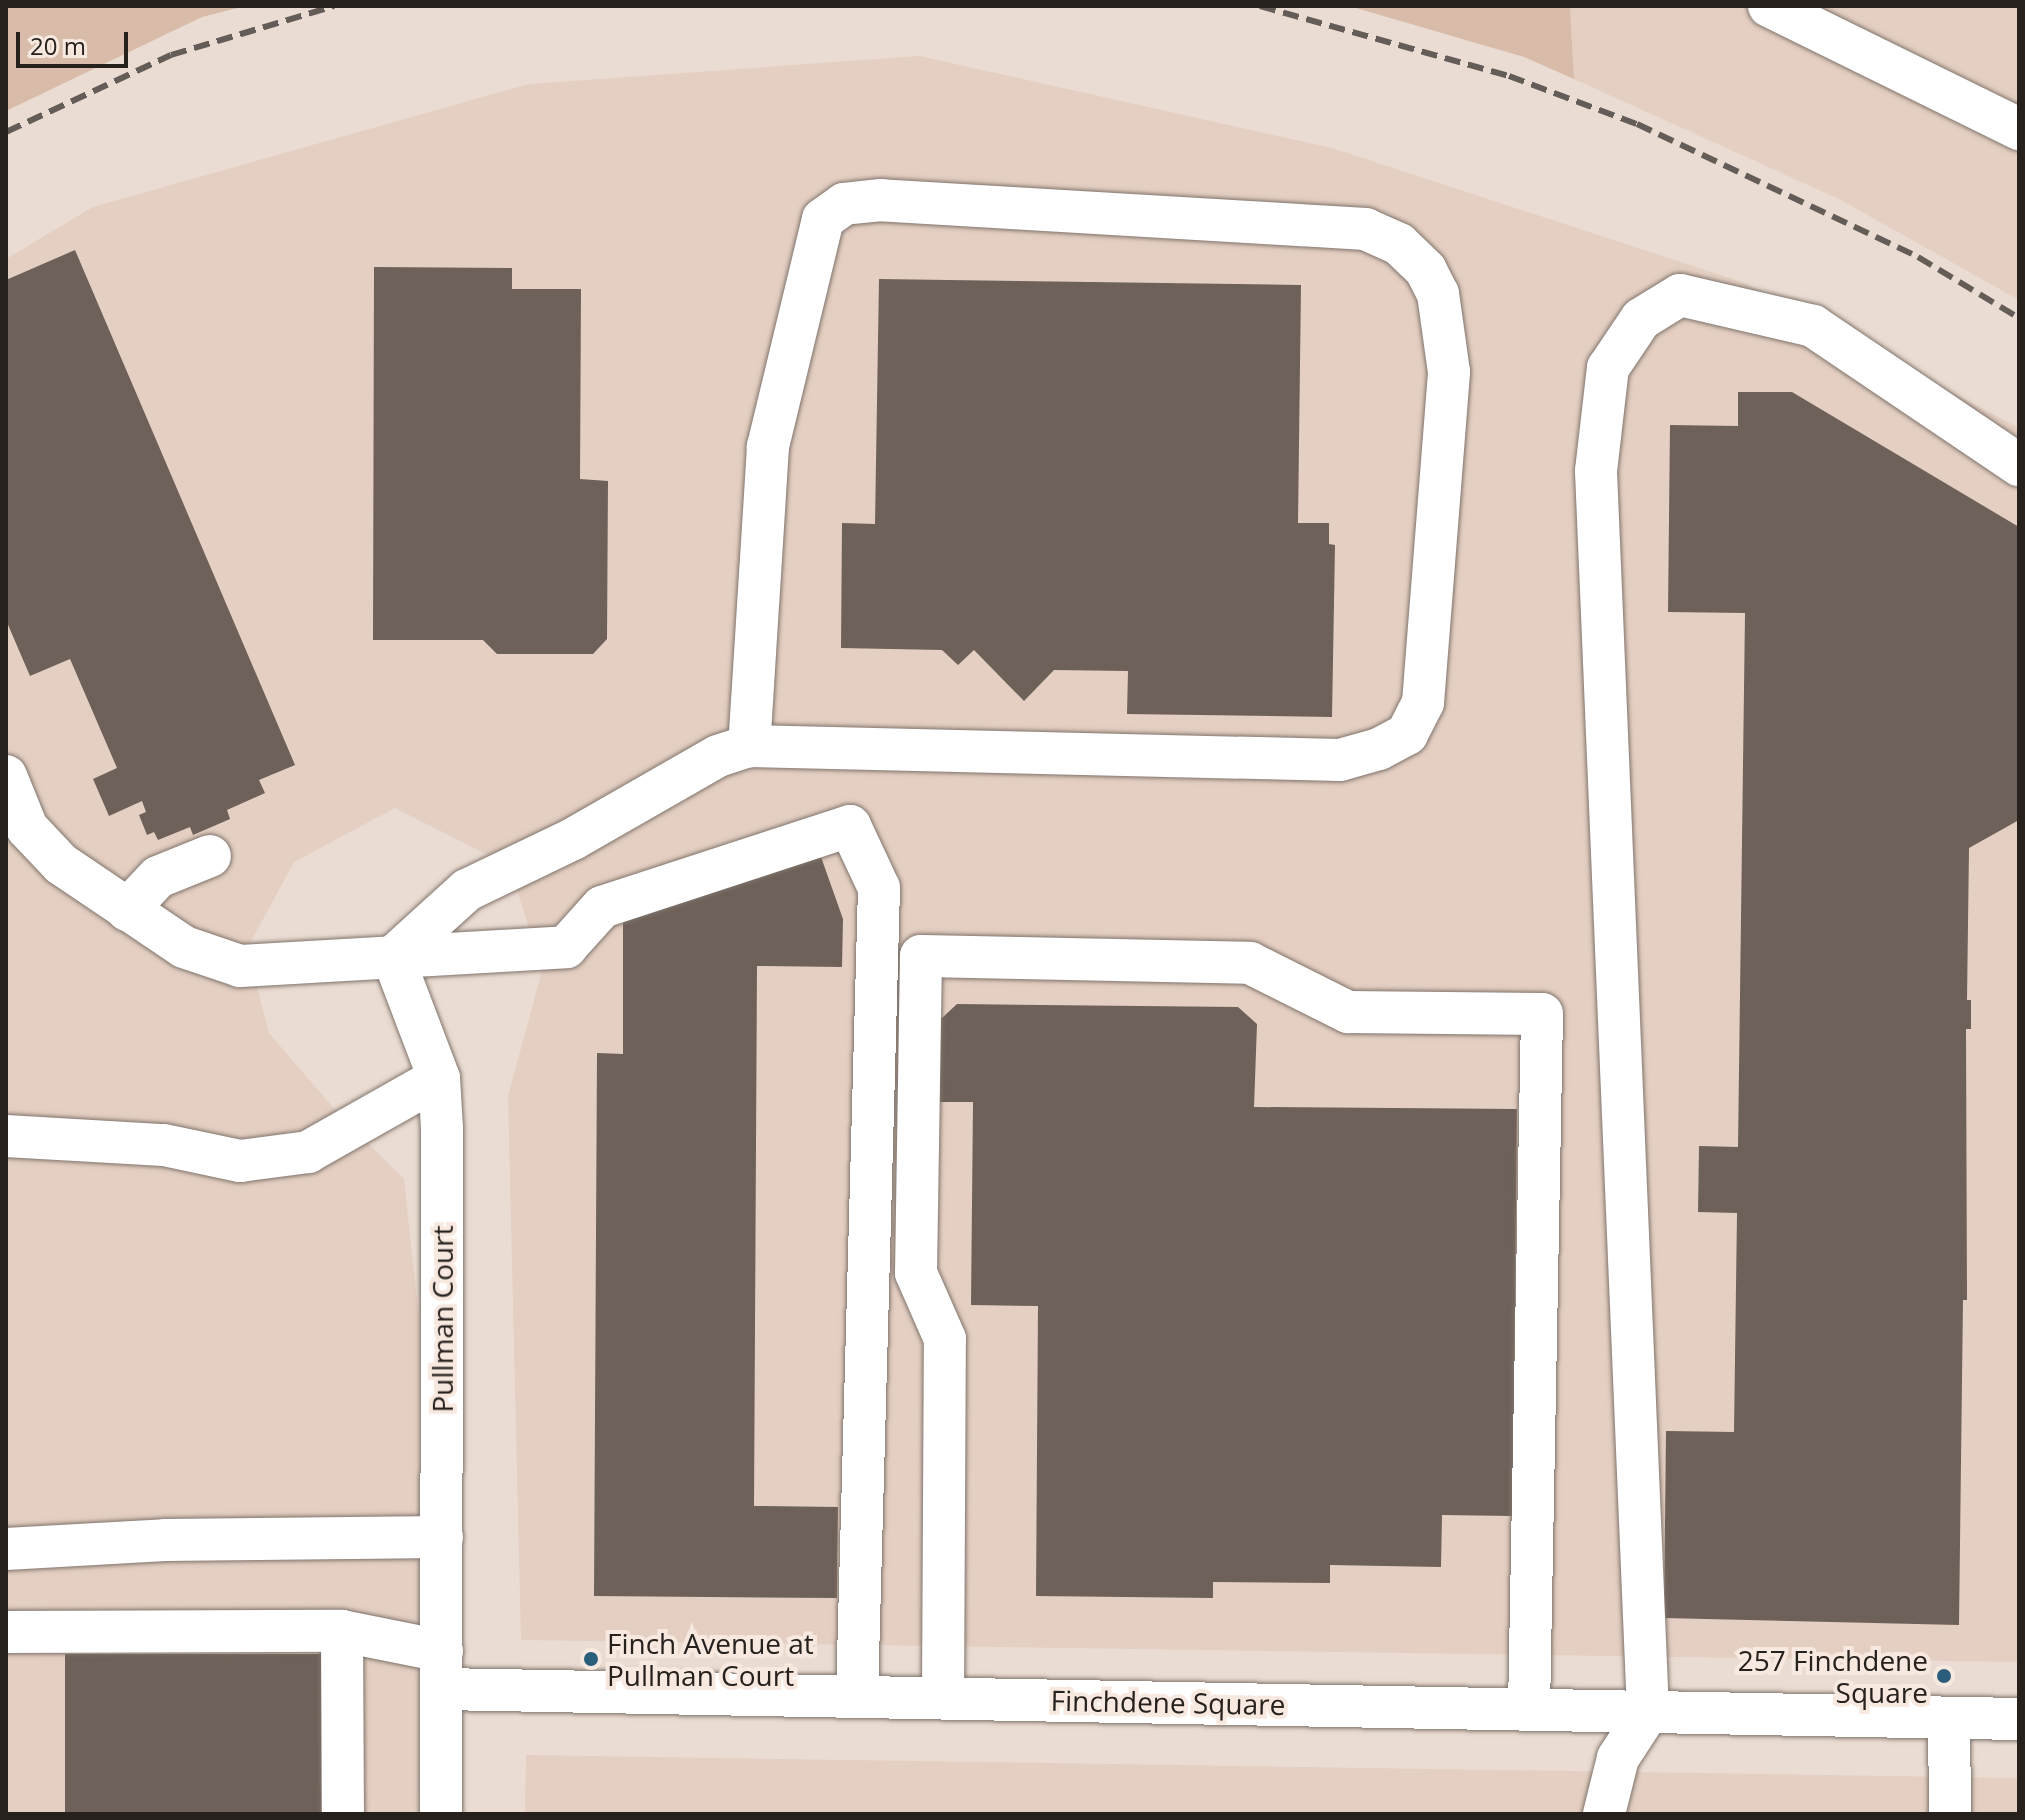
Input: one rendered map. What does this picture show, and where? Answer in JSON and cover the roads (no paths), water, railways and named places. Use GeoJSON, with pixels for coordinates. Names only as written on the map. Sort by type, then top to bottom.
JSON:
{"type":"FeatureCollection","features":[{"type":"Feature","properties":{"kind":"street"},"geometry":{"type":"LineString","coordinates":[[1769,6],[2019,129]]}},
{"type":"Feature","properties":{"kind":"street"},"geometry":{"type":"LineString","coordinates":[[393,957],[467,890],[573,839],[718,756],[749,746],[1340,760],[1379,749],[1407,734],[1423,703],[1449,372],[1438,294],[1426,270],[1399,244],[1366,229],[881,200],[844,204],[823,219],[768,447],[749,746]]}},
{"type":"Feature","properties":{"kind":"street"},"geometry":{"type":"LineString","coordinates":[[1604,1814],[1618,1758],[1648,1712],[1596,471],[1608,368],[1641,319],[1680,295],[1813,326],[2019,465]]}},
{"type":"Feature","properties":{"kind":"street"},"geometry":{"type":"LineString","coordinates":[[6,776],[27,828],[61,864],[184,947],[240,966],[566,947],[602,907],[850,826],[879,888],[857,1696]]}},
{"type":"Feature","properties":{"kind":"street"},"geometry":{"type":"LineString","coordinates":[[127,910],[158,877],[210,856]]}},
{"type":"Feature","properties":{"kind":"street"},"geometry":{"type":"LineString","coordinates":[[943,1698],[945,1339],[916,1273],[921,956],[1250,963],[1348,1012],[1542,1014],[1529,1709]]}},
{"type":"Feature","properties":{"kind":"street","name":"Pullman Court"},"geometry":{"type":"LineString","coordinates":[[393,957],[439,1078],[442,1670]]}},
{"type":"Feature","properties":{"kind":"street"},"geometry":{"type":"LineString","coordinates":[[6,1136],[164,1145],[240,1161],[308,1152],[439,1078]]}},
{"type":"Feature","properties":{"kind":"street"},"geometry":{"type":"LineString","coordinates":[[6,1549],[165,1540],[442,1537]]}},
{"type":"Feature","properties":{"kind":"street"},"geometry":{"type":"LineString","coordinates":[[342,1631],[343,1814]]}},
{"type":"Feature","properties":{"kind":"street","name":"Finchdene Square"},"geometry":{"type":"LineString","coordinates":[[6,1632],[342,1631],[442,1670],[857,1696],[2019,1719]]}},
{"type":"Feature","properties":{"kind":"street"},"geometry":{"type":"LineString","coordinates":[[441,1814],[442,1670]]}},
{"type":"Feature","properties":{"kind":"street"},"geometry":{"type":"LineString","coordinates":[[1949,1718],[1950,1814]]}},
{"type":"Feature","properties":{"kind":"railway"},"geometry":{"type":"LineString","coordinates":[[6,132],[171,55],[334,6]]}},
{"type":"Feature","properties":{"kind":"railway"},"geometry":{"type":"LineString","coordinates":[[1260,6],[1509,76],[1637,124],[1918,257],[2019,318]]}},
{"type":"Feature","properties":{"kind":"place","name":"Finch Avenue at Pullman Court"},"geometry":{"type":"Point","coordinates":[591,1659]}},
{"type":"Feature","properties":{"kind":"place","name":"257 Finchdene Square"},"geometry":{"type":"Point","coordinates":[1944,1676]}}]}
